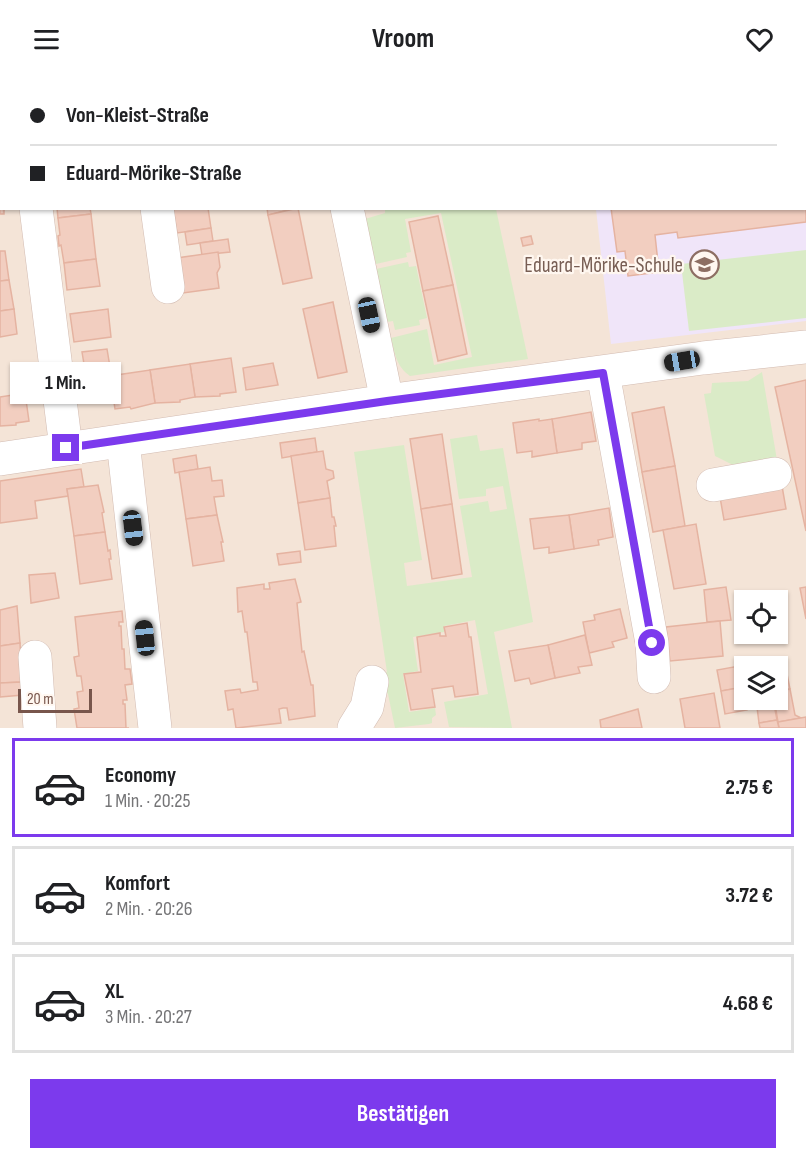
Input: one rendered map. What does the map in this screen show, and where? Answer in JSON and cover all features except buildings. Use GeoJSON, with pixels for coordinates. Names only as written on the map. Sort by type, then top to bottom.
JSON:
{"type":"FeatureCollection","features":[{"type":"Feature","properties":{"kind":"street"},"geometry":{"type":"LineString","coordinates":[[36,210],[66,448]]}},
{"type":"Feature","properties":{"kind":"street"},"geometry":{"type":"LineString","coordinates":[[157,210],[168,287]]}},
{"type":"Feature","properties":{"kind":"street"},"geometry":{"type":"LineString","coordinates":[[347,210],[387,401]]}},
{"type":"Feature","properties":{"kind":"street"},"geometry":{"type":"LineString","coordinates":[[0,459],[387,401],[603,373],[697,358],[806,347]]}},
{"type":"Feature","properties":{"kind":"street"},"geometry":{"type":"LineString","coordinates":[[603,373],[652,643],[654,677]]}},
{"type":"Feature","properties":{"kind":"street"},"geometry":{"type":"LineString","coordinates":[[123,441],[155,728]]}},
{"type":"Feature","properties":{"kind":"street"},"geometry":{"type":"LineString","coordinates":[[712,485],[775,474]]}},
{"type":"Feature","properties":{"kind":"street"},"geometry":{"type":"LineString","coordinates":[[35,657],[40,728]]}},
{"type":"Feature","properties":{"kind":"street"},"geometry":{"type":"LineString","coordinates":[[354,728],[367,707],[372,682]]}},
{"type":"Feature","properties":{"kind":"shaded area"},"geometry":{"type":"Polygon","coordinates":[[[0,210],[806,210],[806,728],[0,728],[0,210]]]}},
{"type":"Feature","properties":{"kind":"shaded area","name":"Eduard-Mörike-Schule"},"geometry":{"type":"Polygon","coordinates":[[[596,210],[806,210],[806,321],[611,344],[596,210]]]}},
{"type":"Feature","properties":{"kind":"green space"},"geometry":{"type":"Polygon","coordinates":[[[385,210],[496,210],[528,359],[410,376],[405,372],[397,359],[391,338],[427,329],[434,365],[472,357],[441,213],[405,219],[411,252],[406,253],[407,257],[376,264],[365,219],[385,213],[385,210]]]}},
{"type":"Feature","properties":{"kind":"green space"},"geometry":{"type":"Polygon","coordinates":[[[806,250],[806,318],[689,331],[681,264],[806,250]]]}},
{"type":"Feature","properties":{"kind":"green space"},"geometry":{"type":"Polygon","coordinates":[[[408,262],[409,267],[416,266],[427,318],[419,320],[420,325],[395,330],[393,321],[387,322],[376,269],[408,262]]]}},
{"type":"Feature","properties":{"kind":"green space"},"geometry":{"type":"Polygon","coordinates":[[[762,372],[777,460],[737,467],[715,456],[704,394],[711,393],[712,383],[748,381],[762,372]]]}},
{"type":"Feature","properties":{"kind":"green space"},"geometry":{"type":"Polygon","coordinates":[[[477,435],[480,451],[503,448],[533,622],[494,632],[512,728],[449,727],[444,702],[488,694],[475,620],[444,626],[444,632],[413,637],[418,671],[403,674],[409,712],[435,708],[436,715],[429,724],[395,728],[388,694],[378,684],[381,674],[387,672],[354,452],[404,445],[422,560],[404,563],[407,586],[472,577],[460,506],[488,501],[490,512],[507,509],[503,486],[486,489],[486,496],[459,499],[450,439],[477,435]]]}},
{"type":"Feature","properties":{"kind":"place","name":"Eduard-Mörike-Schule"},"geometry":{"type":"Point","coordinates":[704,265]}},
{"type":"Feature","properties":{"kind":"route"},"geometry":{"type":"LineString","coordinates":[[66,448],[387,401],[603,373],[652,643]]}}]}
